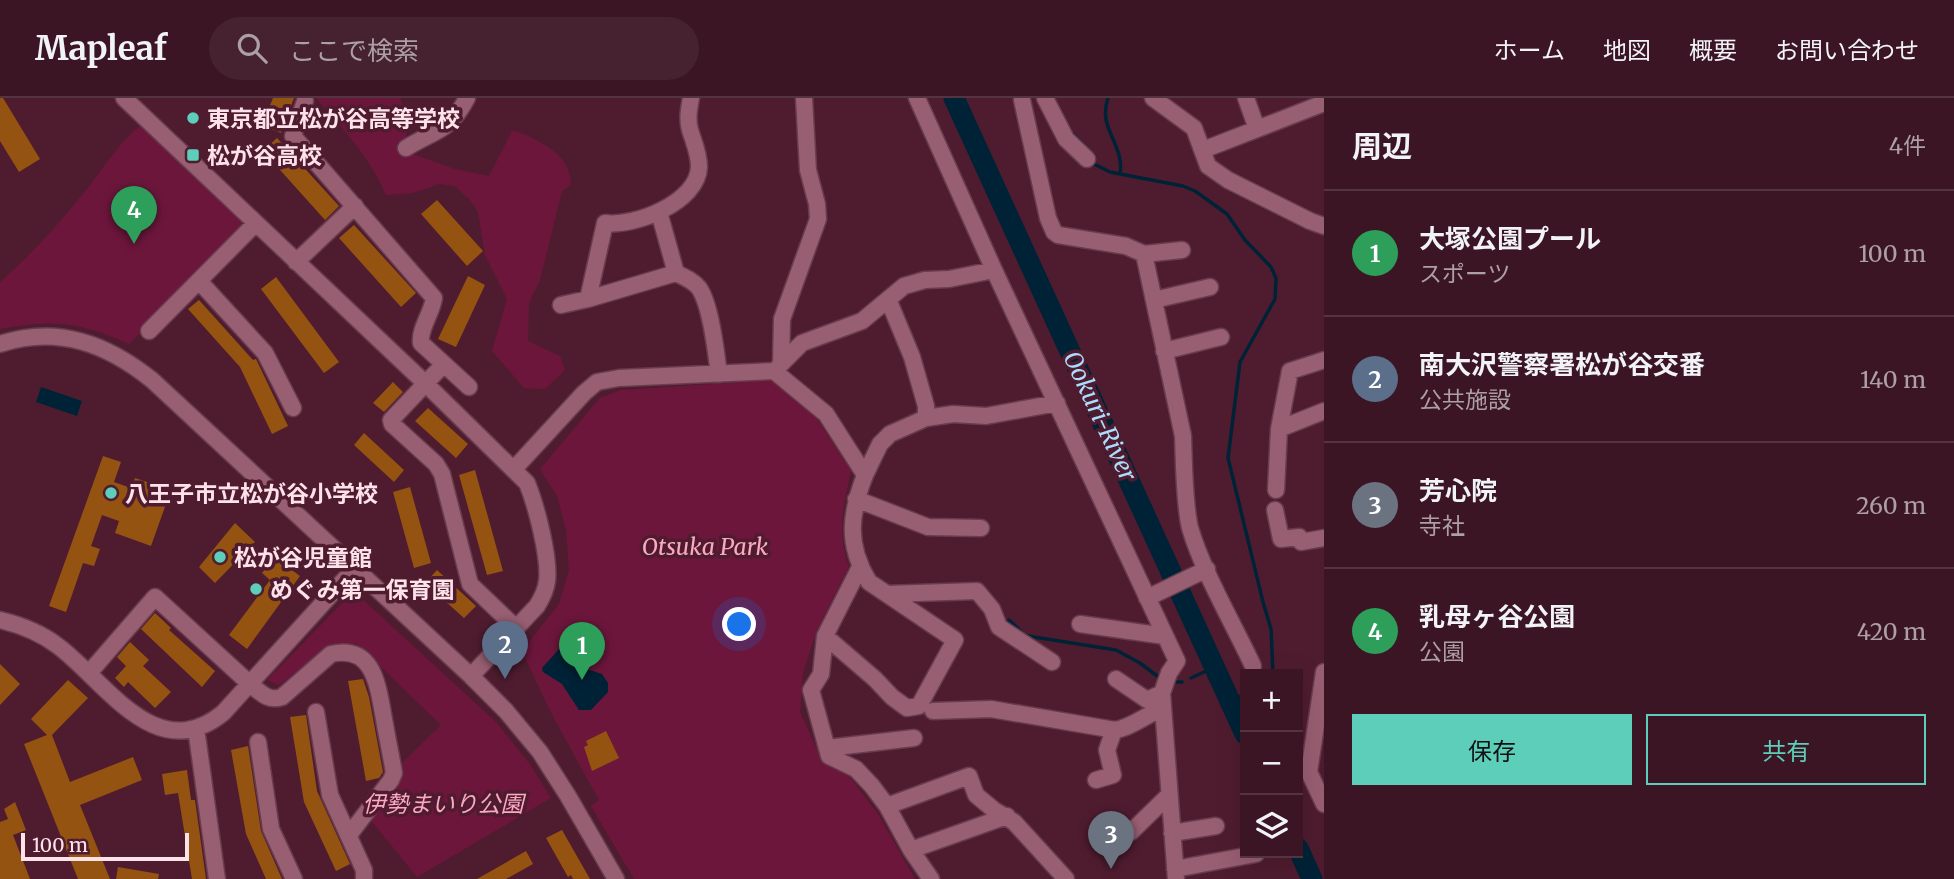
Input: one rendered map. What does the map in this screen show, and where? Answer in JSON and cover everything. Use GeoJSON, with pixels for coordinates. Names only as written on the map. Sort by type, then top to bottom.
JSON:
{"type":"FeatureCollection","features":[{"type":"Feature","properties":{"kind":"street"},"geometry":{"type":"LineString","coordinates":[[124,98],[514,468],[527,484],[533,497],[548,569],[545,593],[537,606],[471,676]]}},
{"type":"Feature","properties":{"kind":"street"},"geometry":{"type":"LineString","coordinates":[[406,148],[446,127],[457,117],[467,98]]}},
{"type":"Feature","properties":{"kind":"street"},"geometry":{"type":"LineString","coordinates":[[588,299],[605,223],[619,225],[659,212],[690,189],[699,172],[698,152],[688,119],[691,98]]}},
{"type":"Feature","properties":{"kind":"street"},"geometry":{"type":"LineString","coordinates":[[778,368],[782,319],[818,219],[808,170],[804,98]]}},
{"type":"Feature","properties":{"kind":"street"},"geometry":{"type":"LineString","coordinates":[[917,98],[994,270],[1177,661],[1169,673],[1162,701],[1176,874],[1240,858]]}},
{"type":"Feature","properties":{"kind":"street"},"geometry":{"type":"LineString","coordinates":[[1087,159],[1066,139],[1043,98],[1021,99],[1048,218],[1054,232],[1058,235],[1126,246],[1144,254],[1182,250]]}},
{"type":"Feature","properties":{"kind":"street"},"geometry":{"type":"LineString","coordinates":[[1153,98],[1194,128],[1208,166],[1228,180],[1324,226]]}},
{"type":"Feature","properties":{"kind":"street"},"geometry":{"type":"LineString","coordinates":[[1246,98],[1257,129]]}},
{"type":"Feature","properties":{"kind":"street"},"geometry":{"type":"LineString","coordinates":[[305,102],[293,136],[435,298],[420,337],[421,343],[470,387]]}},
{"type":"Feature","properties":{"kind":"street"},"geometry":{"type":"LineString","coordinates":[[1203,150],[1312,103]]}},
{"type":"Feature","properties":{"kind":"street"},"geometry":{"type":"LineString","coordinates":[[296,262],[355,206]]}},
{"type":"Feature","properties":{"kind":"street"},"geometry":{"type":"LineString","coordinates":[[659,212],[676,273]]}},
{"type":"Feature","properties":{"kind":"street"},"geometry":{"type":"LineString","coordinates":[[149,331],[256,223]]}},
{"type":"Feature","properties":{"kind":"street"},"geometry":{"type":"LineString","coordinates":[[1144,254],[1183,436],[1182,462],[1190,527],[1205,570],[1253,666]]}},
{"type":"Feature","properties":{"kind":"street"},"geometry":{"type":"LineString","coordinates":[[514,468],[597,382],[619,378],[719,374],[778,368],[802,343],[862,321],[904,286],[925,280],[949,279],[994,270]]}},
{"type":"Feature","properties":{"kind":"street"},"geometry":{"type":"LineString","coordinates":[[561,305],[676,273],[694,282],[701,289],[719,374]]}},
{"type":"Feature","properties":{"kind":"street"},"geometry":{"type":"LineString","coordinates":[[199,281],[265,353],[293,408]]}},
{"type":"Feature","properties":{"kind":"street"},"geometry":{"type":"LineString","coordinates":[[1154,300],[1210,287]]}},
{"type":"Feature","properties":{"kind":"street"},"geometry":{"type":"LineString","coordinates":[[888,299],[915,366],[926,406],[926,418]]}},
{"type":"Feature","properties":{"kind":"street"},"geometry":{"type":"LineString","coordinates":[[0,344],[33,337],[55,337],[92,343],[122,358],[152,380],[506,711],[540,752],[616,879]]}},
{"type":"Feature","properties":{"kind":"street"},"geometry":{"type":"LineString","coordinates":[[1164,351],[1221,337]]}},
{"type":"Feature","properties":{"kind":"street"},"geometry":{"type":"LineString","coordinates":[[1276,490],[1279,429],[1290,371],[1324,360]]}},
{"type":"Feature","properties":{"kind":"street"},"geometry":{"type":"LineString","coordinates":[[444,364],[391,420],[392,425],[436,464],[442,474],[470,584],[516,628]]}},
{"type":"Feature","properties":{"kind":"street"},"geometry":{"type":"LineString","coordinates":[[778,368],[826,414],[865,475]]}},
{"type":"Feature","properties":{"kind":"street"},"geometry":{"type":"LineString","coordinates":[[825,636],[892,697],[907,708],[919,706],[955,640],[869,582],[860,567],[851,520],[865,475],[880,444],[890,434],[926,418],[953,414],[986,416],[1057,403]]}},
{"type":"Feature","properties":{"kind":"street"},"geometry":{"type":"LineString","coordinates":[[1279,429],[1324,411]]}},
{"type":"Feature","properties":{"kind":"street"},"geometry":{"type":"LineString","coordinates":[[856,499],[928,527],[981,528]]}},
{"type":"Feature","properties":{"kind":"street"},"geometry":{"type":"LineString","coordinates":[[1275,509],[1281,539],[1299,537],[1301,542],[1324,538]]}},
{"type":"Feature","properties":{"kind":"street"},"geometry":{"type":"LineString","coordinates":[[860,567],[825,636],[821,674],[811,690],[829,756],[856,769],[887,806],[911,850],[931,879]]}},
{"type":"Feature","properties":{"kind":"street"},"geometry":{"type":"LineString","coordinates":[[0,620],[41,635],[149,725],[172,731],[196,728],[223,713],[355,568]]}},
{"type":"Feature","properties":{"kind":"street"},"geometry":{"type":"LineString","coordinates":[[1148,597],[1205,570]]}},
{"type":"Feature","properties":{"kind":"street"},"geometry":{"type":"LineString","coordinates":[[887,594],[977,591],[992,609],[999,626],[1052,662]]}},
{"type":"Feature","properties":{"kind":"street"},"geometry":{"type":"LineString","coordinates":[[89,673],[155,597],[250,684],[274,700],[282,697],[331,654],[353,654],[370,666],[375,675],[394,773],[349,835]]}},
{"type":"Feature","properties":{"kind":"street"},"geometry":{"type":"LineString","coordinates":[[1080,624],[1165,636]]}},
{"type":"Feature","properties":{"kind":"street"},"geometry":{"type":"LineString","coordinates":[[1324,672],[1310,772],[1324,804]]}},
{"type":"Feature","properties":{"kind":"street"},"geometry":{"type":"LineString","coordinates":[[1116,679],[1147,700],[1162,701]]}},
{"type":"Feature","properties":{"kind":"street"},"geometry":{"type":"LineString","coordinates":[[933,711],[991,709],[1114,730],[1149,714],[1162,701]]}},
{"type":"Feature","properties":{"kind":"street"},"geometry":{"type":"LineString","coordinates":[[316,712],[330,795],[349,835],[364,879]]}},
{"type":"Feature","properties":{"kind":"street"},"geometry":{"type":"LineString","coordinates":[[196,728],[217,879]]}},
{"type":"Feature","properties":{"kind":"street"},"geometry":{"type":"LineString","coordinates":[[1096,780],[1113,775],[1107,750],[1114,730]]}},
{"type":"Feature","properties":{"kind":"street"},"geometry":{"type":"LineString","coordinates":[[827,748],[914,738]]}},
{"type":"Feature","properties":{"kind":"street"},"geometry":{"type":"LineString","coordinates":[[258,742],[271,829],[293,879]]}},
{"type":"Feature","properties":{"kind":"street"},"geometry":{"type":"LineString","coordinates":[[887,806],[969,776],[976,795],[1006,816],[1066,879]]}},
{"type":"Feature","properties":{"kind":"street"},"geometry":{"type":"LineString","coordinates":[[1131,832],[1168,796]]}},
{"type":"Feature","properties":{"kind":"street"},"geometry":{"type":"LineString","coordinates":[[911,850],[1006,816]]}},
{"type":"Feature","properties":{"kind":"street"},"geometry":{"type":"LineString","coordinates":[[1172,832],[1216,826]]}},
{"type":"Feature","properties":{"kind":"green space"},"geometry":{"type":"Polygon","coordinates":[[[316,98],[400,98],[410,153],[455,169],[489,176],[512,131],[538,141],[563,161],[571,185],[562,191],[540,280],[529,303],[528,341],[560,356],[565,370],[545,389],[524,388],[492,351],[507,299],[485,255],[478,212],[470,200],[455,186],[439,184],[413,193],[386,195],[364,156],[316,98]]]}},
{"type":"Feature","properties":{"kind":"green space"},"geometry":{"type":"Polygon","coordinates":[[[141,125],[247,225],[129,344],[96,331],[66,325],[36,324],[0,329],[0,282],[53,229],[117,149],[141,125]]]}},
{"type":"Feature","properties":{"kind":"green space","name":"Otsuka Park"},"geometry":{"type":"Polygon","coordinates":[[[771,380],[811,410],[851,471],[842,530],[849,566],[817,630],[803,672],[800,712],[815,745],[849,776],[878,814],[915,879],[634,879],[591,806],[599,800],[550,711],[522,651],[559,604],[569,570],[566,530],[557,496],[540,469],[600,398],[621,390],[771,380]]]}},
{"type":"Feature","properties":{"kind":"green space","name":"伊勢まいり公園"},"geometry":{"type":"Polygon","coordinates":[[[348,597],[360,597],[496,722],[529,763],[551,798],[417,877],[369,818],[398,767],[441,725],[357,644],[331,644],[279,685],[267,680],[348,597]]]}},
{"type":"Feature","properties":{"kind":"water"},"geometry":{"type":"Polygon","coordinates":[[[41,387],[82,401],[77,416],[36,402],[41,387]]]}},
{"type":"Feature","properties":{"kind":"water"},"geometry":{"type":"Polygon","coordinates":[[[560,648],[581,667],[602,674],[608,683],[608,692],[591,710],[579,710],[562,684],[543,672],[542,668],[560,648]]]}},
{"type":"Feature","properties":{"kind":"building"},"geometry":{"type":"Polygon","coordinates":[[[0,98],[3,98],[40,159],[19,172],[0,141],[0,98]]]}},
{"type":"Feature","properties":{"kind":"building"},"geometry":{"type":"Polygon","coordinates":[[[273,98],[294,98],[281,133],[262,126],[273,98]]]}},
{"type":"Feature","properties":{"kind":"building"},"geometry":{"type":"Polygon","coordinates":[[[277,138],[339,206],[325,220],[263,151],[277,138]]]}},
{"type":"Feature","properties":{"kind":"building"},"geometry":{"type":"Polygon","coordinates":[[[437,200],[483,251],[467,266],[421,214],[437,200]]]}},
{"type":"Feature","properties":{"kind":"building"},"geometry":{"type":"Polygon","coordinates":[[[354,225],[416,293],[401,307],[339,238],[354,225]]]}},
{"type":"Feature","properties":{"kind":"building"},"geometry":{"type":"Polygon","coordinates":[[[468,276],[485,285],[456,347],[438,339],[468,276]]]}},
{"type":"Feature","properties":{"kind":"building"},"geometry":{"type":"Polygon","coordinates":[[[276,277],[339,362],[324,373],[261,289],[276,277]]]}},
{"type":"Feature","properties":{"kind":"building"},"geometry":{"type":"Polygon","coordinates":[[[199,300],[253,360],[256,359],[288,426],[272,434],[240,367],[188,309],[199,300]]]}},
{"type":"Feature","properties":{"kind":"building"},"geometry":{"type":"Polygon","coordinates":[[[393,382],[403,392],[384,412],[373,403],[393,382]]]}},
{"type":"Feature","properties":{"kind":"building"},"geometry":{"type":"Polygon","coordinates":[[[428,408],[468,444],[456,458],[415,421],[428,408]]]}},
{"type":"Feature","properties":{"kind":"building"},"geometry":{"type":"Polygon","coordinates":[[[364,433],[404,470],[394,482],[354,445],[364,433]]]}},
{"type":"Feature","properties":{"kind":"building"},"geometry":{"type":"Polygon","coordinates":[[[103,456],[121,462],[114,482],[131,488],[135,478],[171,490],[151,546],[115,533],[119,521],[102,515],[91,546],[100,549],[94,566],[83,563],[66,612],[49,606],[103,456]]]}},
{"type":"Feature","properties":{"kind":"building"},"geometry":{"type":"Polygon","coordinates":[[[475,470],[503,571],[487,575],[459,475],[475,470]]]}},
{"type":"Feature","properties":{"kind":"building"},"geometry":{"type":"Polygon","coordinates":[[[410,487],[431,563],[414,568],[393,492],[410,487]]]}},
{"type":"Feature","properties":{"kind":"building"},"geometry":{"type":"Polygon","coordinates":[[[235,523],[255,542],[215,583],[199,567],[235,523]]]}},
{"type":"Feature","properties":{"kind":"building"},"geometry":{"type":"Polygon","coordinates":[[[268,552],[300,576],[247,649],[229,635],[270,580],[262,573],[266,568],[260,564],[268,552]]]}},
{"type":"Feature","properties":{"kind":"building"},"geometry":{"type":"Polygon","coordinates":[[[437,570],[476,606],[464,618],[425,583],[437,570]]]}},
{"type":"Feature","properties":{"kind":"building"},"geometry":{"type":"Polygon","coordinates":[[[155,613],[171,628],[169,630],[215,671],[202,687],[141,629],[155,613]]]}},
{"type":"Feature","properties":{"kind":"building"},"geometry":{"type":"Polygon","coordinates":[[[130,642],[149,660],[143,666],[171,692],[155,708],[128,682],[124,687],[115,678],[126,666],[117,657],[130,642]]]}},
{"type":"Feature","properties":{"kind":"building"},"geometry":{"type":"Polygon","coordinates":[[[0,664],[20,684],[0,705],[0,664]]]}},
{"type":"Feature","properties":{"kind":"building"},"geometry":{"type":"Polygon","coordinates":[[[363,679],[383,772],[379,778],[366,781],[348,681],[363,679]]]}},
{"type":"Feature","properties":{"kind":"building"},"geometry":{"type":"Polygon","coordinates":[[[68,680],[88,698],[52,735],[70,782],[133,757],[142,780],[80,805],[110,879],[78,879],[24,744],[47,735],[31,719],[68,680]]]}},
{"type":"Feature","properties":{"kind":"building"},"geometry":{"type":"Polygon","coordinates":[[[306,715],[317,791],[350,864],[336,871],[304,802],[290,717],[306,715]]]}},
{"type":"Feature","properties":{"kind":"building"},"geometry":{"type":"Polygon","coordinates":[[[606,731],[619,758],[592,771],[584,747],[588,745],[586,741],[606,731]]]}},
{"type":"Feature","properties":{"kind":"building"},"geometry":{"type":"Polygon","coordinates":[[[248,746],[261,831],[282,879],[266,879],[246,834],[231,750],[248,746]]]}},
{"type":"Feature","properties":{"kind":"building"},"geometry":{"type":"Polygon","coordinates":[[[187,770],[191,800],[195,800],[206,879],[192,879],[178,793],[165,795],[162,774],[187,770]]]}},
{"type":"Feature","properties":{"kind":"building"},"geometry":{"type":"Polygon","coordinates":[[[15,802],[26,830],[13,835],[30,879],[0,879],[0,822],[8,819],[4,809],[15,802]]]}},
{"type":"Feature","properties":{"kind":"building"},"geometry":{"type":"Polygon","coordinates":[[[562,830],[590,879],[573,879],[571,875],[568,877],[546,838],[562,830]]]}},
{"type":"Feature","properties":{"kind":"building"},"geometry":{"type":"Polygon","coordinates":[[[526,851],[533,864],[506,879],[477,879],[526,851]]]}},
{"type":"Feature","properties":{"kind":"building"},"geometry":{"type":"Polygon","coordinates":[[[118,867],[159,874],[158,879],[116,879],[118,867]]]}},
{"type":"Feature","properties":{"kind":"waterway","name":"Ookuri-River"},"geometry":{"type":"LineString","coordinates":[[954,98],[1244,732]]}},
{"type":"Feature","properties":{"kind":"waterway"},"geometry":{"type":"LineString","coordinates":[[1108,98],[1106,119],[1119,154],[1120,174]]}},
{"type":"Feature","properties":{"kind":"waterway"},"geometry":{"type":"LineString","coordinates":[[1073,134],[1094,155],[1092,163],[1110,172],[1183,186],[1195,191],[1227,214],[1245,240],[1271,267],[1276,278],[1275,299],[1240,362],[1228,458],[1271,629],[1273,669]]}},
{"type":"Feature","properties":{"kind":"waterway"},"geometry":{"type":"LineString","coordinates":[[1009,620],[1025,635],[1116,650],[1161,679]]}},
{"type":"Feature","properties":{"kind":"waterway"},"geometry":{"type":"LineString","coordinates":[[1191,678],[1215,667]]}},
{"type":"Feature","properties":{"kind":"waterway"},"geometry":{"type":"LineString","coordinates":[[1172,682],[1182,682]]}},
{"type":"Feature","properties":{"kind":"waterway"},"geometry":{"type":"LineString","coordinates":[[1231,701],[1240,696]]}},
{"type":"Feature","properties":{"kind":"waterway","name":"Ookuri-River"},"geometry":{"type":"LineString","coordinates":[[1303,858],[1312,879]]}},
{"type":"Feature","properties":{"kind":"place","name":"東京都立松が谷高等学校"},"geometry":{"type":"Point","coordinates":[193,118]}},
{"type":"Feature","properties":{"kind":"place","name":"松が谷高校"},"geometry":{"type":"Point","coordinates":[193,155]}},
{"type":"Feature","properties":{"kind":"place","name":"乳母ヶ谷公園"},"geometry":{"type":"Point","coordinates":[134,244]}},
{"type":"Feature","properties":{"kind":"place","name":"八王子市立松が谷小学校"},"geometry":{"type":"Point","coordinates":[111,493]}},
{"type":"Feature","properties":{"kind":"place","name":"松が谷児童館"},"geometry":{"type":"Point","coordinates":[220,557]}},
{"type":"Feature","properties":{"kind":"place","name":"めぐみ第一保育園"},"geometry":{"type":"Point","coordinates":[256,589]}},
{"type":"Feature","properties":{"kind":"place","name":"南大沢警察署松が谷交番"},"geometry":{"type":"Point","coordinates":[505,679]}},
{"type":"Feature","properties":{"kind":"place","name":"大塚公園プール"},"geometry":{"type":"Point","coordinates":[582,680]}},
{"type":"Feature","properties":{"kind":"place","name":"芳心院"},"geometry":{"type":"Point","coordinates":[1111,869]}}]}
